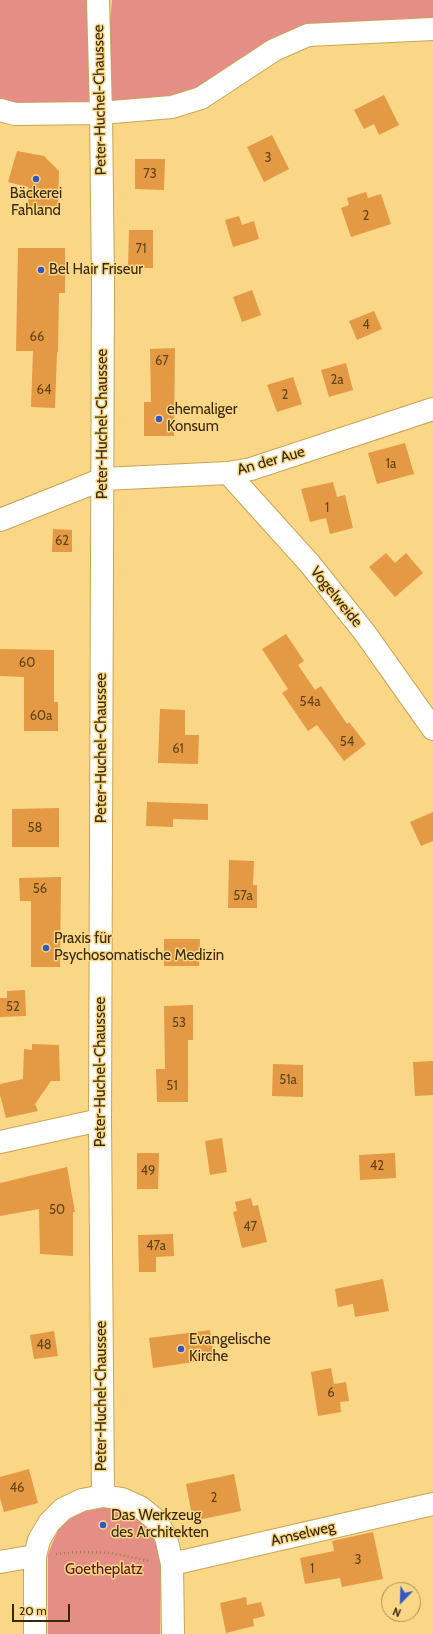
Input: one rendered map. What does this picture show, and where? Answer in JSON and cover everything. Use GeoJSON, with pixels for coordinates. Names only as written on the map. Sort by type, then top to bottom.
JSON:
{"type":"FeatureCollection","features":[{"type":"Feature","properties":{"kind":"street","name":"Peter-Huchel-Chaussee"},"geometry":{"type":"LineString","coordinates":[[98,0],[103,283],[100,1120],[103,1496]]}},
{"type":"Feature","properties":{"kind":"street"},"geometry":{"type":"LineString","coordinates":[[0,110],[15,114],[101,113],[172,107],[201,98],[274,50],[308,35],[433,29]]}},
{"type":"Feature","properties":{"kind":"street","name":"An der Aue"},"geometry":{"type":"LineString","coordinates":[[0,520],[103,479],[228,473],[251,469],[433,409]]}},
{"type":"Feature","properties":{"kind":"street","name":"Vogelweide"},"geometry":{"type":"LineString","coordinates":[[228,473],[310,564],[365,633],[433,730]]}},
{"type":"Feature","properties":{"kind":"street"},"geometry":{"type":"LineString","coordinates":[[0,1142],[100,1120]]}},
{"type":"Feature","properties":{"kind":"street"},"geometry":{"type":"LineString","coordinates":[[35,1634],[35,1556],[39,1540],[49,1522],[63,1509],[82,1500],[103,1496],[122,1499],[140,1507],[156,1520],[166,1537],[172,1564],[173,1634]]}},
{"type":"Feature","properties":{"kind":"street","name":"Amselweg"},"geometry":{"type":"LineString","coordinates":[[172,1564],[433,1504]]}},
{"type":"Feature","properties":{"kind":"street"},"geometry":{"type":"LineString","coordinates":[[0,1562],[35,1556]]}},
{"type":"Feature","properties":{"kind":"path"},"geometry":{"type":"LineString","coordinates":[[35,1556],[79,1552],[110,1553],[144,1561],[172,1564]]}},
{"type":"Feature","properties":{"kind":"green space"},"geometry":{"type":"Polygon","coordinates":[[[0,0],[93,0],[96,106],[0,104],[0,0]]]}},
{"type":"Feature","properties":{"kind":"green space"},"geometry":{"type":"Polygon","coordinates":[[[112,0],[433,0],[433,29],[308,35],[172,107],[101,113],[112,0]]]}},
{"type":"Feature","properties":{"kind":"green space","name":"Goetheplatz"},"geometry":{"type":"Polygon","coordinates":[[[111,1506],[140,1518],[161,1548],[160,1634],[48,1634],[48,1554],[59,1528],[78,1513],[111,1506]]]}},
{"type":"Feature","properties":{"kind":"building"},"geometry":{"type":"Polygon","coordinates":[[[384,95],[399,125],[379,135],[374,124],[364,129],[354,110],[384,95]]]}},
{"type":"Feature","properties":{"kind":"building"},"geometry":{"type":"Polygon","coordinates":[[[272,135],[289,169],[264,182],[247,147],[272,135]]]}},
{"type":"Feature","properties":{"kind":"building"},"geometry":{"type":"Polygon","coordinates":[[[17,151],[44,156],[59,171],[58,206],[28,207],[28,187],[8,182],[17,151]]]}},
{"type":"Feature","properties":{"kind":"building"},"geometry":{"type":"Polygon","coordinates":[[[135,159],[165,159],[164,190],[135,189],[135,159]]]}},
{"type":"Feature","properties":{"kind":"building"},"geometry":{"type":"Polygon","coordinates":[[[366,192],[368,198],[381,194],[391,224],[351,237],[341,208],[349,205],[347,198],[366,192]]]}},
{"type":"Feature","properties":{"kind":"building"},"geometry":{"type":"Polygon","coordinates":[[[239,216],[242,225],[254,221],[259,239],[233,247],[225,220],[239,216]]]}},
{"type":"Feature","properties":{"kind":"building"},"geometry":{"type":"Polygon","coordinates":[[[129,230],[153,230],[153,268],[128,268],[129,230]]]}},
{"type":"Feature","properties":{"kind":"building"},"geometry":{"type":"Polygon","coordinates":[[[18,248],[65,248],[65,293],[59,293],[55,408],[31,407],[33,351],[16,351],[18,248]]]}},
{"type":"Feature","properties":{"kind":"building"},"geometry":{"type":"Polygon","coordinates":[[[252,290],[261,315],[242,322],[233,297],[252,290]]]}},
{"type":"Feature","properties":{"kind":"building"},"geometry":{"type":"Polygon","coordinates":[[[374,311],[382,329],[357,340],[349,321],[374,311]]]}},
{"type":"Feature","properties":{"kind":"building"},"geometry":{"type":"Polygon","coordinates":[[[175,348],[174,436],[144,436],[144,402],[151,402],[150,349],[175,348]]]}},
{"type":"Feature","properties":{"kind":"building"},"geometry":{"type":"Polygon","coordinates":[[[346,363],[353,390],[329,397],[321,370],[346,363]]]}},
{"type":"Feature","properties":{"kind":"building"},"geometry":{"type":"Polygon","coordinates":[[[293,377],[302,404],[277,412],[267,385],[293,377]]]}},
{"type":"Feature","properties":{"kind":"building"},"geometry":{"type":"Polygon","coordinates":[[[405,443],[414,474],[377,484],[368,453],[405,443]]]}},
{"type":"Feature","properties":{"kind":"building"},"geometry":{"type":"Polygon","coordinates":[[[333,482],[337,497],[345,495],[353,528],[330,534],[326,518],[310,522],[301,489],[333,482]]]}},
{"type":"Feature","properties":{"kind":"building"},"geometry":{"type":"Polygon","coordinates":[[[53,529],[72,530],[72,552],[52,552],[53,529]]]}},
{"type":"Feature","properties":{"kind":"building"},"geometry":{"type":"Polygon","coordinates":[[[386,553],[395,563],[406,553],[423,573],[395,597],[369,567],[386,553]]]}},
{"type":"Feature","properties":{"kind":"building"},"geometry":{"type":"Polygon","coordinates":[[[286,634],[304,661],[298,665],[315,690],[321,686],[347,724],[349,722],[366,744],[344,761],[317,725],[308,731],[282,693],[288,689],[262,649],[286,634]]]}},
{"type":"Feature","properties":{"kind":"building"},"geometry":{"type":"Polygon","coordinates":[[[0,649],[54,650],[54,702],[58,702],[58,731],[24,731],[24,677],[0,676],[0,649]]]}},
{"type":"Feature","properties":{"kind":"building"},"geometry":{"type":"Polygon","coordinates":[[[160,709],[185,710],[185,735],[199,735],[198,764],[158,763],[160,709]]]}},
{"type":"Feature","properties":{"kind":"building"},"geometry":{"type":"Polygon","coordinates":[[[147,802],[208,804],[208,820],[173,819],[173,827],[146,826],[147,802]]]}},
{"type":"Feature","properties":{"kind":"building"},"geometry":{"type":"Polygon","coordinates":[[[59,808],[59,847],[12,847],[12,809],[59,808]]]}},
{"type":"Feature","properties":{"kind":"building"},"geometry":{"type":"Polygon","coordinates":[[[433,812],[433,841],[421,846],[410,822],[433,812]]]}},
{"type":"Feature","properties":{"kind":"building"},"geometry":{"type":"Polygon","coordinates":[[[229,860],[254,861],[253,885],[257,885],[257,908],[228,908],[229,860]]]}},
{"type":"Feature","properties":{"kind":"building"},"geometry":{"type":"Polygon","coordinates":[[[61,877],[60,967],[31,967],[31,901],[20,901],[19,878],[61,877]]]}},
{"type":"Feature","properties":{"kind":"building"},"geometry":{"type":"Polygon","coordinates":[[[164,939],[200,939],[199,966],[164,966],[164,939]]]}},
{"type":"Feature","properties":{"kind":"building"},"geometry":{"type":"Polygon","coordinates":[[[25,990],[26,1016],[0,1017],[0,998],[7,998],[7,991],[25,990]]]}},
{"type":"Feature","properties":{"kind":"building"},"geometry":{"type":"Polygon","coordinates":[[[193,1005],[193,1040],[188,1040],[188,1102],[157,1102],[156,1069],[165,1069],[164,1006],[193,1005]]]}},
{"type":"Feature","properties":{"kind":"building"},"geometry":{"type":"Polygon","coordinates":[[[32,1044],[59,1045],[60,1081],[51,1081],[35,1104],[38,1111],[6,1118],[0,1095],[0,1084],[23,1079],[24,1049],[32,1050],[32,1044]]]}},
{"type":"Feature","properties":{"kind":"building"},"geometry":{"type":"Polygon","coordinates":[[[433,1061],[433,1095],[415,1096],[413,1062],[433,1061]]]}},
{"type":"Feature","properties":{"kind":"building"},"geometry":{"type":"Polygon","coordinates":[[[273,1064],[303,1065],[303,1097],[272,1096],[273,1064]]]}},
{"type":"Feature","properties":{"kind":"building"},"geometry":{"type":"Polygon","coordinates":[[[222,1138],[227,1172],[210,1175],[205,1141],[222,1138]]]}},
{"type":"Feature","properties":{"kind":"building"},"geometry":{"type":"Polygon","coordinates":[[[137,1153],[159,1153],[158,1189],[137,1189],[137,1153]]]}},
{"type":"Feature","properties":{"kind":"building"},"geometry":{"type":"Polygon","coordinates":[[[395,1153],[396,1178],[360,1180],[359,1155],[395,1153]]]}},
{"type":"Feature","properties":{"kind":"building"},"geometry":{"type":"Polygon","coordinates":[[[67,1167],[75,1212],[73,1212],[73,1256],[40,1254],[39,1209],[0,1216],[0,1183],[67,1167]]]}},
{"type":"Feature","properties":{"kind":"building"},"geometry":{"type":"Polygon","coordinates":[[[251,1198],[253,1206],[258,1205],[267,1242],[242,1248],[233,1212],[237,1211],[235,1202],[251,1198]]]}},
{"type":"Feature","properties":{"kind":"building"},"geometry":{"type":"Polygon","coordinates":[[[173,1234],[174,1256],[156,1257],[156,1272],[139,1272],[138,1235],[173,1234]]]}},
{"type":"Feature","properties":{"kind":"building"},"geometry":{"type":"Polygon","coordinates":[[[383,1279],[389,1311],[355,1317],[353,1304],[338,1307],[335,1289],[383,1279]]]}},
{"type":"Feature","properties":{"kind":"building","name":"Evangelische Kirche"},"geometry":{"type":"Polygon","coordinates":[[[210,1330],[214,1359],[153,1368],[149,1338],[210,1330]]]}},
{"type":"Feature","properties":{"kind":"building"},"geometry":{"type":"Polygon","coordinates":[[[54,1331],[58,1356],[34,1359],[30,1335],[54,1331]]]}},
{"type":"Feature","properties":{"kind":"building"},"geometry":{"type":"Polygon","coordinates":[[[331,1368],[334,1384],[346,1382],[349,1401],[340,1402],[341,1412],[318,1416],[311,1372],[331,1368]]]}},
{"type":"Feature","properties":{"kind":"building"},"geometry":{"type":"Polygon","coordinates":[[[29,1469],[38,1503],[4,1512],[0,1498],[0,1477],[29,1469]]]}},
{"type":"Feature","properties":{"kind":"building"},"geometry":{"type":"Polygon","coordinates":[[[234,1474],[241,1511],[193,1521],[186,1484],[234,1474]]]}},
{"type":"Feature","properties":{"kind":"building"},"geometry":{"type":"Polygon","coordinates":[[[373,1532],[383,1579],[342,1587],[340,1578],[305,1584],[300,1558],[334,1551],[332,1541],[373,1532]]]}},
{"type":"Feature","properties":{"kind":"building"},"geometry":{"type":"Polygon","coordinates":[[[246,1597],[247,1605],[261,1602],[265,1616],[253,1619],[254,1626],[226,1633],[220,1603],[246,1597]]]}},
{"type":"Feature","properties":{"kind":"place","name":"Bäckerei Fahland"},"geometry":{"type":"Point","coordinates":[36,179]}},
{"type":"Feature","properties":{"kind":"place","name":"Bel Hair Friseur"},"geometry":{"type":"Point","coordinates":[41,270]}},
{"type":"Feature","properties":{"kind":"place","name":"ehemaliger Konsum"},"geometry":{"type":"Point","coordinates":[159,419]}},
{"type":"Feature","properties":{"kind":"place","name":"Praxis für Psychosomatische Medizin"},"geometry":{"type":"Point","coordinates":[46,948]}},
{"type":"Feature","properties":{"kind":"place","name":"Evangelische Kirche"},"geometry":{"type":"Point","coordinates":[181,1349]}},
{"type":"Feature","properties":{"kind":"place","name":"Das Werkzeug des Architekten"},"geometry":{"type":"Point","coordinates":[103,1525]}}]}
